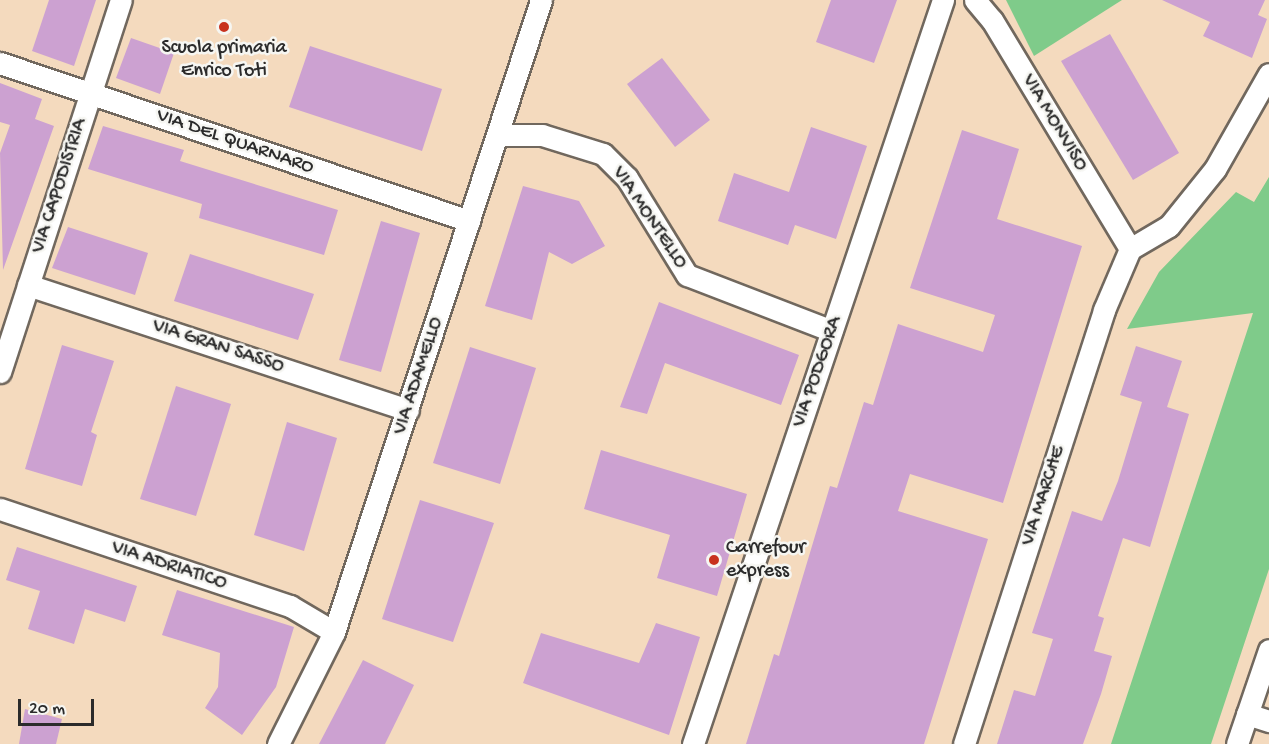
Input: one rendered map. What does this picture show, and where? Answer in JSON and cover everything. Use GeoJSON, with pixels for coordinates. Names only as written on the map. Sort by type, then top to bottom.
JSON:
{"type":"FeatureCollection","features":[{"type":"Feature","properties":{"kind":"street","name":"VIA CAPODISTRIA"},"geometry":{"type":"LineString","coordinates":[[0,372],[121,0]]}},
{"type":"Feature","properties":{"kind":"street","name":"VIA ADAMELLO"},"geometry":{"type":"LineString","coordinates":[[278,744],[334,632],[541,0]]}},
{"type":"Feature","properties":{"kind":"street","name":"VIA PODGORA"},"geometry":{"type":"LineString","coordinates":[[693,744],[944,0]]}},
{"type":"Feature","properties":{"kind":"street","name":"VIA MONVISO"},"geometry":{"type":"LineString","coordinates":[[975,0],[992,21],[1130,249]]}},
{"type":"Feature","properties":{"kind":"street","name":"VIA DEL QUARNARO"},"geometry":{"type":"LineString","coordinates":[[0,63],[469,221]]}},
{"type":"Feature","properties":{"kind":"street"},"geometry":{"type":"LineString","coordinates":[[1130,249],[1170,226],[1215,169],[1269,74]]}},
{"type":"Feature","properties":{"kind":"street","name":"VIA MONTELLO"},"geometry":{"type":"LineString","coordinates":[[497,135],[542,135],[603,154],[627,178],[687,275],[832,332]]}},
{"type":"Feature","properties":{"kind":"street","name":"VIA MARCHE"},"geometry":{"type":"LineString","coordinates":[[964,744],[1104,310],[1130,249]]}},
{"type":"Feature","properties":{"kind":"street","name":"VIA GRAN SASSO"},"geometry":{"type":"LineString","coordinates":[[28,285],[408,410]]}},
{"type":"Feature","properties":{"kind":"street","name":"VIA ADRIATICO"},"geometry":{"type":"LineString","coordinates":[[0,509],[290,606],[334,632]]}},
{"type":"Feature","properties":{"kind":"street"},"geometry":{"type":"LineString","coordinates":[[1237,744],[1269,650]]}},
{"type":"Feature","properties":{"kind":"street"},"geometry":{"type":"LineString","coordinates":[[1247,714],[1269,722]]}},
{"type":"Feature","properties":{"kind":"green space"},"geometry":{"type":"Polygon","coordinates":[[[1006,0],[1122,0],[1034,56],[1006,0]]]}},
{"type":"Feature","properties":{"kind":"green space"},"geometry":{"type":"Polygon","coordinates":[[[1269,177],[1269,569],[1211,744],[1111,744],[1253,313],[1127,329],[1159,272],[1236,192],[1254,202],[1269,177]]]}},
{"type":"Feature","properties":{"kind":"building"},"geometry":{"type":"Polygon","coordinates":[[[49,0],[96,0],[74,66],[32,51],[49,0]]]}},
{"type":"Feature","properties":{"kind":"building"},"geometry":{"type":"Polygon","coordinates":[[[831,0],[897,0],[874,63],[816,42],[831,0]]]}},
{"type":"Feature","properties":{"kind":"building"},"geometry":{"type":"Polygon","coordinates":[[[1162,0],[1265,0],[1258,15],[1267,19],[1252,58],[1203,36],[1210,22],[1162,0]]]}},
{"type":"Feature","properties":{"kind":"building"},"geometry":{"type":"Polygon","coordinates":[[[1110,34],[1179,153],[1133,180],[1061,61],[1110,34]]]}},
{"type":"Feature","properties":{"kind":"building"},"geometry":{"type":"Polygon","coordinates":[[[131,38],[174,53],[160,94],[116,78],[131,38]]]}},
{"type":"Feature","properties":{"kind":"building"},"geometry":{"type":"Polygon","coordinates":[[[310,46],[442,89],[422,151],[289,107],[310,46]]]}},
{"type":"Feature","properties":{"kind":"building"},"geometry":{"type":"Polygon","coordinates":[[[662,58],[710,120],[675,147],[627,84],[662,58]]]}},
{"type":"Feature","properties":{"kind":"building"},"geometry":{"type":"Polygon","coordinates":[[[0,83],[42,99],[35,119],[54,126],[3,270],[0,153],[10,125],[0,122],[0,83]]]}},
{"type":"Feature","properties":{"kind":"building"},"geometry":{"type":"Polygon","coordinates":[[[103,126],[184,150],[180,161],[338,210],[324,255],[199,218],[202,204],[88,169],[103,126]]]}},
{"type":"Feature","properties":{"kind":"building"},"geometry":{"type":"Polygon","coordinates":[[[811,127],[867,146],[836,239],[795,225],[788,245],[718,221],[734,173],[789,192],[811,127]]]}},
{"type":"Feature","properties":{"kind":"building"},"geometry":{"type":"Polygon","coordinates":[[[962,130],[1019,149],[997,219],[1082,246],[1003,503],[910,474],[898,511],[988,539],[924,744],[746,744],[774,654],[779,656],[830,486],[837,488],[864,402],[873,405],[898,324],[983,352],[995,315],[910,288],[962,130]]]}},
{"type":"Feature","properties":{"kind":"building"},"geometry":{"type":"Polygon","coordinates":[[[523,186],[579,201],[605,246],[572,264],[549,252],[532,320],[485,306],[523,186]]]}},
{"type":"Feature","properties":{"kind":"building"},"geometry":{"type":"Polygon","coordinates":[[[381,221],[420,233],[381,372],[339,360],[381,221]]]}},
{"type":"Feature","properties":{"kind":"building"},"geometry":{"type":"Polygon","coordinates":[[[68,227],[148,253],[135,295],[52,268],[68,227]]]}},
{"type":"Feature","properties":{"kind":"building"},"geometry":{"type":"Polygon","coordinates":[[[190,254],[314,294],[298,340],[174,301],[190,254]]]}},
{"type":"Feature","properties":{"kind":"building"},"geometry":{"type":"Polygon","coordinates":[[[659,302],[799,355],[781,405],[665,363],[647,414],[620,407],[659,302]]]}},
{"type":"Feature","properties":{"kind":"building"},"geometry":{"type":"Polygon","coordinates":[[[62,345],[114,361],[91,432],[97,435],[82,486],[25,469],[62,345]]]}},
{"type":"Feature","properties":{"kind":"building"},"geometry":{"type":"Polygon","coordinates":[[[1136,346],[1182,361],[1167,407],[1189,414],[1150,547],[1123,538],[1098,616],[1104,618],[1094,651],[1112,656],[1101,694],[1083,744],[997,744],[1014,690],[1035,696],[1053,639],[1032,633],[1072,511],[1102,521],[1118,481],[1142,402],[1120,395],[1136,346]]]}},
{"type":"Feature","properties":{"kind":"building"},"geometry":{"type":"Polygon","coordinates":[[[470,347],[536,368],[500,484],[433,463],[470,347]]]}},
{"type":"Feature","properties":{"kind":"building"},"geometry":{"type":"Polygon","coordinates":[[[176,386],[231,404],[196,516],[140,499],[176,386]]]}},
{"type":"Feature","properties":{"kind":"building"},"geometry":{"type":"Polygon","coordinates":[[[287,422],[337,438],[304,551],[254,535],[287,422]]]}},
{"type":"Feature","properties":{"kind":"building"},"geometry":{"type":"Polygon","coordinates":[[[601,450],[747,494],[717,596],[657,578],[670,535],[584,509],[601,450]]]}},
{"type":"Feature","properties":{"kind":"building"},"geometry":{"type":"Polygon","coordinates":[[[420,500],[494,523],[453,642],[382,619],[420,500]]]}},
{"type":"Feature","properties":{"kind":"building"},"geometry":{"type":"Polygon","coordinates":[[[17,547],[137,586],[125,622],[85,609],[74,644],[28,629],[40,591],[6,580],[17,547]]]}},
{"type":"Feature","properties":{"kind":"building"},"geometry":{"type":"Polygon","coordinates":[[[177,590],[294,627],[276,687],[242,735],[205,708],[218,687],[220,653],[162,635],[177,590]]]}},
{"type":"Feature","properties":{"kind":"building"},"geometry":{"type":"Polygon","coordinates":[[[656,623],[700,637],[669,735],[523,683],[541,633],[639,663],[656,623]]]}},
{"type":"Feature","properties":{"kind":"building"},"geometry":{"type":"Polygon","coordinates":[[[363,660],[414,685],[385,744],[319,744],[363,660]]]}},
{"type":"Feature","properties":{"kind":"building"},"geometry":{"type":"Polygon","coordinates":[[[25,709],[62,719],[56,744],[19,744],[25,709]]]}},
{"type":"Feature","properties":{"kind":"place","name":"Scuola primaria Enrico Toti"},"geometry":{"type":"Point","coordinates":[224,27]}},
{"type":"Feature","properties":{"kind":"place","name":"Carrefour express"},"geometry":{"type":"Point","coordinates":[714,560]}}]}
